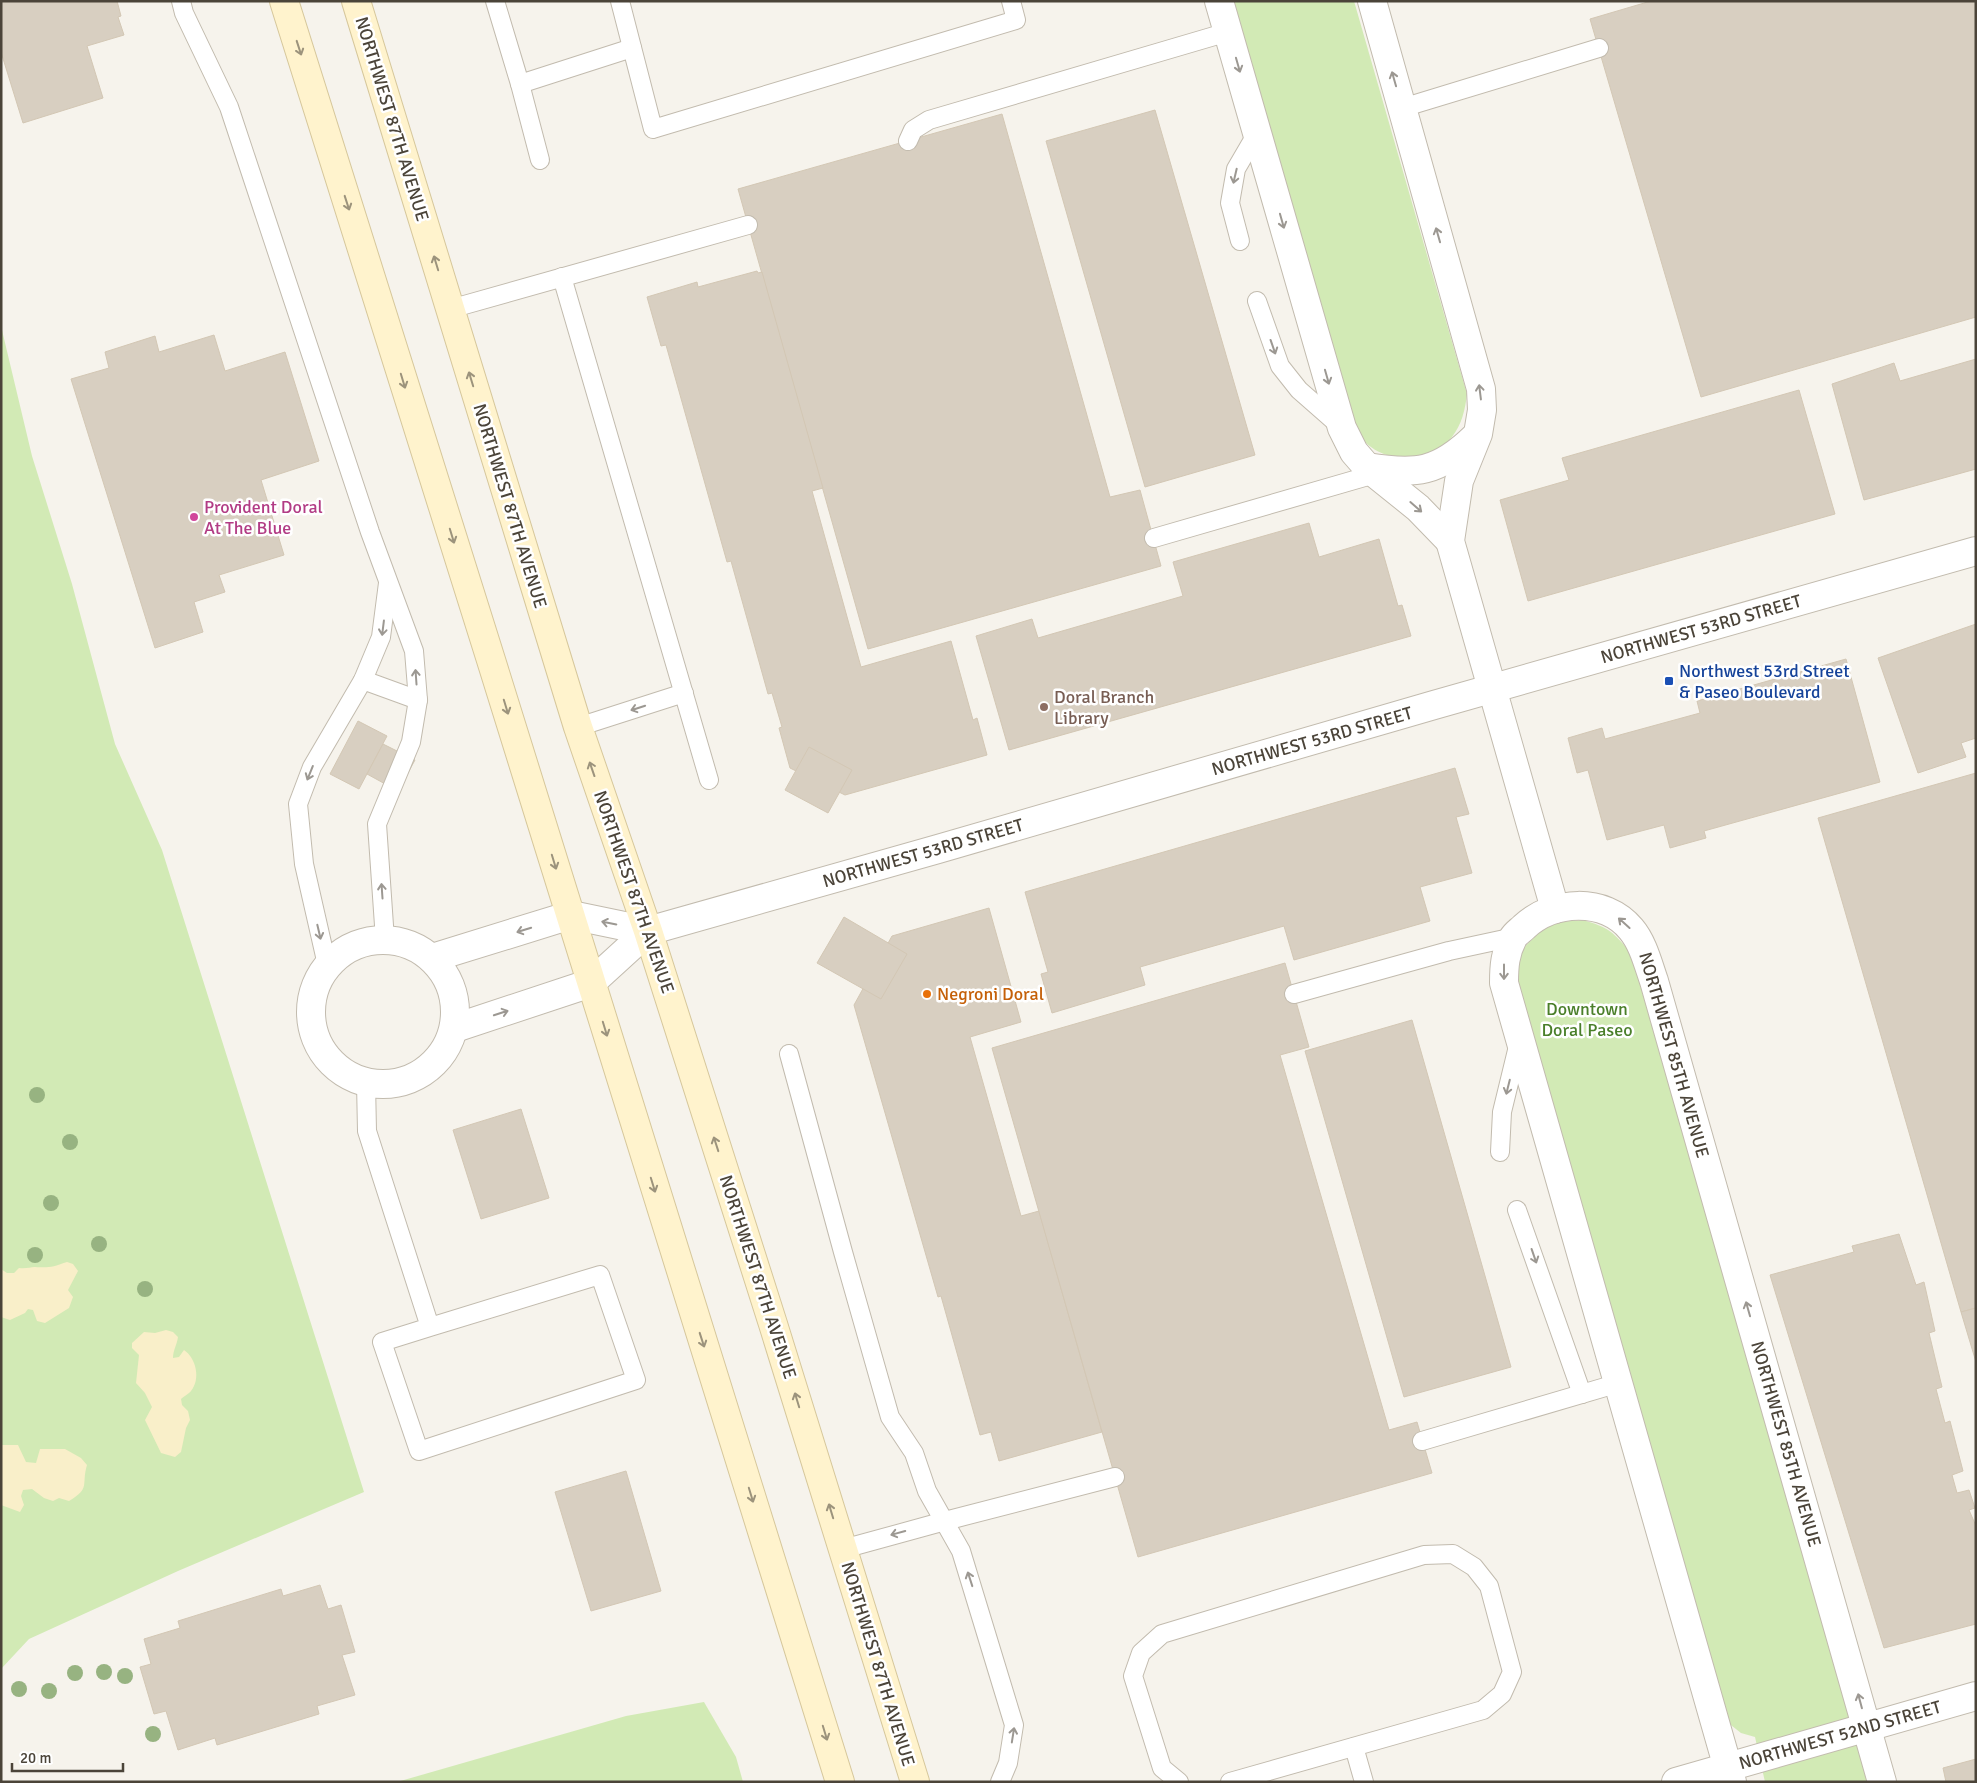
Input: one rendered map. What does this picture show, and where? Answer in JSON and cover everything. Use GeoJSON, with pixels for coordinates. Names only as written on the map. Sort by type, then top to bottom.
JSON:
{"type":"FeatureCollection","features":[{"type":"Feature","properties":{"kind":"main road"},"geometry":{"type":"LineString","coordinates":[[284,1],[571,915],[840,1782]]}},
{"type":"Feature","properties":{"kind":"main road","name":"NORTHWEST 87TH AVENUE"},"geometry":{"type":"LineString","coordinates":[[356,1],[578,727],[648,930],[915,1782]]}},
{"type":"Feature","properties":{"kind":"street"},"geometry":{"type":"LineString","coordinates":[[1219,1],[1342,428],[1354,452],[1371,471],[1418,508],[1450,541]]}},
{"type":"Feature","properties":{"kind":"street"},"geometry":{"type":"LineString","coordinates":[[1372,1],[1481,388],[1482,410],[1478,434],[1459,481],[1450,541],[1555,909]]}},
{"type":"Feature","properties":{"kind":"street"},"geometry":{"type":"LineString","coordinates":[[1371,471],[1420,471],[1442,464],[1459,453],[1478,434]]}},
{"type":"Feature","properties":{"kind":"street","name":"NORTHWEST 53RD STREET"},"geometry":{"type":"LineString","coordinates":[[571,915],[648,930],[957,844],[1492,688],[1976,551]]}},
{"type":"Feature","properties":{"kind":"street","name":"NORTHWEST 85TH AVENUE"},"geometry":{"type":"LineString","coordinates":[[1730,1774],[1504,983],[1504,960],[1514,937],[1532,920],[1555,909],[1576,906],[1597,908],[1616,916],[1631,929],[1641,944],[1654,981],[1882,1782]]}},
{"type":"Feature","properties":{"kind":"street"},"geometry":{"type":"LineString","coordinates":[[432,958],[571,915]]}},
{"type":"Feature","properties":{"kind":"street","name":"NORTHWEST 53RD STREET"},"geometry":{"type":"LineString","coordinates":[[591,983],[648,930]]}},
{"type":"Feature","properties":{"kind":"street"},"geometry":{"type":"LineString","coordinates":[[385,940],[402,942],[417,948],[432,958],[448,978],[456,1002],[454,1028],[446,1050],[431,1067],[418,1075],[389,1085],[366,1083],[342,1073],[323,1054],[313,1031],[310,1005],[317,980],[327,965],[348,948],[366,941],[385,940]]}},
{"type":"Feature","properties":{"kind":"street"},"geometry":{"type":"LineString","coordinates":[[454,1028],[591,983]]}},
{"type":"Feature","properties":{"kind":"street","name":"NORTHWEST 52ND STREET"},"geometry":{"type":"LineString","coordinates":[[1676,1782],[1730,1774],[1867,1727],[1976,1696]]}},
{"type":"Feature","properties":{"kind":"lane"},"geometry":{"type":"LineString","coordinates":[[181,1],[184,13],[229,107],[370,532],[414,650],[418,700],[412,742],[377,824],[385,940]]}},
{"type":"Feature","properties":{"kind":"lane"},"geometry":{"type":"LineString","coordinates":[[495,1],[540,160]]}},
{"type":"Feature","properties":{"kind":"lane"},"geometry":{"type":"LineString","coordinates":[[620,1],[653,129],[1016,20],[1011,1]]}},
{"type":"Feature","properties":{"kind":"lane"},"geometry":{"type":"LineString","coordinates":[[908,141],[914,130],[929,120],[1228,32]]}},
{"type":"Feature","properties":{"kind":"lane"},"geometry":{"type":"LineString","coordinates":[[520,84],[632,48]]}},
{"type":"Feature","properties":{"kind":"lane"},"geometry":{"type":"LineString","coordinates":[[1402,108],[1598,48]]}},
{"type":"Feature","properties":{"kind":"lane"},"geometry":{"type":"LineString","coordinates":[[1240,241],[1230,203],[1236,169],[1257,133]]}},
{"type":"Feature","properties":{"kind":"lane"},"geometry":{"type":"LineString","coordinates":[[450,309],[748,225]]}},
{"type":"Feature","properties":{"kind":"lane"},"geometry":{"type":"LineString","coordinates":[[562,276],[710,780]]}},
{"type":"Feature","properties":{"kind":"lane"},"geometry":{"type":"LineString","coordinates":[[1257,301],[1280,366],[1299,390],[1342,428]]}},
{"type":"Feature","properties":{"kind":"lane"},"geometry":{"type":"LineString","coordinates":[[1154,538],[1371,471]]}},
{"type":"Feature","properties":{"kind":"lane"},"geometry":{"type":"LineString","coordinates":[[327,965],[304,864],[298,804],[312,767],[363,680],[382,637],[388,580]]}},
{"type":"Feature","properties":{"kind":"lane"},"geometry":{"type":"LineString","coordinates":[[363,680],[418,700]]}},
{"type":"Feature","properties":{"kind":"lane"},"geometry":{"type":"LineString","coordinates":[[578,727],[684,693]]}},
{"type":"Feature","properties":{"kind":"lane"},"geometry":{"type":"LineString","coordinates":[[1294,994],[1449,951],[1514,937]]}},
{"type":"Feature","properties":{"kind":"lane"},"geometry":{"type":"LineString","coordinates":[[1500,1152],[1502,1112],[1519,1039]]}},
{"type":"Feature","properties":{"kind":"lane"},"geometry":{"type":"LineString","coordinates":[[789,1054],[890,1417],[914,1454],[927,1491],[961,1551],[1014,1725],[1008,1763],[1000,1782]]}},
{"type":"Feature","properties":{"kind":"lane"},"geometry":{"type":"LineString","coordinates":[[366,1083],[368,1131],[430,1327]]}},
{"type":"Feature","properties":{"kind":"lane"},"geometry":{"type":"LineString","coordinates":[[1518,1210],[1582,1394]]}},
{"type":"Feature","properties":{"kind":"lane"},"geometry":{"type":"LineString","coordinates":[[600,1275],[636,1380],[419,1451],[382,1342],[430,1327],[600,1275]]}},
{"type":"Feature","properties":{"kind":"lane"},"geometry":{"type":"LineString","coordinates":[[1422,1441],[1619,1383]]}},
{"type":"Feature","properties":{"kind":"lane"},"geometry":{"type":"LineString","coordinates":[[843,1549],[1115,1477]]}},
{"type":"Feature","properties":{"kind":"lane"},"geometry":{"type":"LineString","coordinates":[[1179,1782],[1162,1768],[1133,1676],[1141,1653],[1162,1634],[1424,1554],[1453,1554],[1474,1567],[1489,1586],[1512,1672],[1502,1694],[1483,1710],[1230,1782]]}},
{"type":"Feature","properties":{"kind":"lane"},"geometry":{"type":"LineString","coordinates":[[1354,1747],[1364,1782]]}},
{"type":"Feature","properties":{"kind":"green space"},"geometry":{"type":"Polygon","coordinates":[[[1230,1],[1354,1],[1467,394],[1462,417],[1452,437],[1432,452],[1406,457],[1395,457],[1385,454],[1367,444],[1352,426],[1230,1]]]}},
{"type":"Feature","properties":{"kind":"green space"},"geometry":{"type":"Polygon","coordinates":[[[1,326],[32,456],[72,584],[115,744],[162,850],[364,1492],[178,1571],[29,1639],[1,1669],[1,326]]]}},
{"type":"Feature","properties":{"kind":"green space","name":"Downtown Doral Paseo"},"geometry":{"type":"Polygon","coordinates":[[[1582,920],[1599,925],[1610,931],[1631,953],[1868,1782],[1765,1782],[1755,1737],[1741,1733],[1727,1722],[1514,982],[1518,953],[1543,929],[1560,922],[1582,920]]]}},
{"type":"Feature","properties":{"kind":"green space"},"geometry":{"type":"Polygon","coordinates":[[[704,1702],[736,1757],[743,1782],[397,1782],[626,1716],[704,1702]]]}},
{"type":"Feature","properties":{"kind":"sand"},"geometry":{"type":"Polygon","coordinates":[[[67,1262],[73,1264],[78,1271],[68,1290],[73,1297],[69,1308],[45,1323],[37,1321],[33,1310],[28,1309],[25,1313],[10,1320],[1,1317],[1,1269],[7,1273],[14,1273],[19,1268],[48,1267],[67,1262]]]}},
{"type":"Feature","properties":{"kind":"sand"},"geometry":{"type":"Polygon","coordinates":[[[166,1330],[173,1332],[178,1337],[173,1358],[179,1357],[184,1350],[192,1358],[196,1369],[194,1386],[181,1399],[182,1405],[188,1411],[190,1420],[186,1428],[181,1452],[175,1457],[161,1453],[145,1420],[152,1407],[145,1393],[136,1383],[139,1355],[132,1348],[132,1343],[144,1332],[155,1333],[166,1330]]]}},
{"type":"Feature","properties":{"kind":"sand"},"geometry":{"type":"Polygon","coordinates":[[[1,1445],[18,1445],[26,1462],[36,1463],[40,1449],[65,1449],[81,1458],[87,1465],[83,1489],[76,1497],[69,1501],[59,1498],[53,1501],[44,1498],[32,1489],[23,1490],[21,1496],[24,1505],[20,1512],[1,1505],[1,1445]]]}},
{"type":"Feature","properties":{"kind":"building"},"geometry":{"type":"Polygon","coordinates":[[[1,1],[117,1],[121,16],[118,17],[124,35],[87,46],[103,98],[23,123],[1,52],[1,1]]]}},
{"type":"Feature","properties":{"kind":"building"},"geometry":{"type":"Polygon","coordinates":[[[1651,1],[1976,1],[1976,317],[1701,397],[1590,19],[1651,1]]]}},
{"type":"Feature","properties":{"kind":"building"},"geometry":{"type":"Polygon","coordinates":[[[1155,110],[1255,455],[1145,487],[1046,141],[1155,110]]]}},
{"type":"Feature","properties":{"kind":"building"},"geometry":{"type":"Polygon","coordinates":[[[1002,114],[1110,497],[1140,490],[1161,566],[868,649],[738,189],[1002,114]]]}},
{"type":"Feature","properties":{"kind":"building"},"geometry":{"type":"Polygon","coordinates":[[[757,271],[758,273],[762,272],[823,488],[812,491],[861,667],[951,641],[973,720],[977,718],[987,755],[845,795],[790,768],[779,728],[782,727],[772,693],[768,694],[731,561],[727,562],[666,345],[661,346],[647,297],[697,282],[698,287],[757,271]]]}},
{"type":"Feature","properties":{"kind":"building","name":"Provident Doral At The Blue"},"geometry":{"type":"Polygon","coordinates":[[[214,335],[225,371],[285,352],[319,461],[261,480],[284,555],[219,575],[225,592],[194,602],[203,632],[155,648],[71,379],[109,368],[105,352],[155,336],[159,352],[214,335]]]}},
{"type":"Feature","properties":{"kind":"building"},"geometry":{"type":"Polygon","coordinates":[[[1976,359],[1976,469],[1864,500],[1832,384],[1894,363],[1900,381],[1976,359]]]}},
{"type":"Feature","properties":{"kind":"building"},"geometry":{"type":"Polygon","coordinates":[[[1799,390],[1835,514],[1528,601],[1500,500],[1569,480],[1562,458],[1799,390]]]}},
{"type":"Feature","properties":{"kind":"building"},"geometry":{"type":"Polygon","coordinates":[[[1309,523],[1319,557],[1379,539],[1398,606],[1402,605],[1411,636],[1009,750],[976,636],[1032,619],[1038,638],[1183,596],[1173,562],[1309,523]]]}},
{"type":"Feature","properties":{"kind":"building"},"geometry":{"type":"Polygon","coordinates":[[[1976,624],[1976,738],[1961,743],[1966,757],[1918,773],[1878,658],[1976,624]]]}},
{"type":"Feature","properties":{"kind":"building"},"geometry":{"type":"Polygon","coordinates":[[[1846,659],[1880,782],[1704,831],[1706,838],[1670,848],[1664,825],[1607,840],[1588,770],[1577,773],[1568,738],[1602,728],[1605,739],[1700,713],[1697,701],[1846,659]]]}},
{"type":"Feature","properties":{"kind":"building"},"geometry":{"type":"Polygon","coordinates":[[[358,721],[387,736],[359,789],[330,774],[358,721]]]}},
{"type":"Feature","properties":{"kind":"building"},"geometry":{"type":"Polygon","coordinates":[[[383,744],[415,760],[398,791],[367,774],[383,744]]]}},
{"type":"Feature","properties":{"kind":"building"},"geometry":{"type":"Polygon","coordinates":[[[809,747],[852,770],[828,813],[785,790],[809,747]]]}},
{"type":"Feature","properties":{"kind":"building"},"geometry":{"type":"Polygon","coordinates":[[[1455,768],[1469,814],[1456,817],[1472,873],[1420,887],[1430,921],[1294,960],[1284,926],[1140,967],[1145,985],[1052,1013],[1041,974],[1048,972],[1025,892],[1455,768]]]}},
{"type":"Feature","properties":{"kind":"building"},"geometry":{"type":"Polygon","coordinates":[[[1976,773],[1976,1308],[1961,1312],[1818,818],[1976,773]]]}},
{"type":"Feature","properties":{"kind":"building"},"geometry":{"type":"Polygon","coordinates":[[[989,908],[1021,1022],[970,1037],[1021,1216],[1039,1211],[1102,1432],[999,1461],[991,1432],[980,1435],[941,1296],[938,1297],[854,1005],[892,936],[989,908]]]}},
{"type":"Feature","properties":{"kind":"building"},"geometry":{"type":"Polygon","coordinates":[[[844,917],[907,954],[881,999],[817,963],[844,917]]]}},
{"type":"Feature","properties":{"kind":"building"},"geometry":{"type":"Polygon","coordinates":[[[1285,963],[1309,1047],[1280,1055],[1389,1430],[1417,1422],[1432,1473],[1138,1557],[992,1048],[1285,963]]]}},
{"type":"Feature","properties":{"kind":"building"},"geometry":{"type":"Polygon","coordinates":[[[1412,1020],[1511,1367],[1404,1397],[1305,1051],[1412,1020]]]}},
{"type":"Feature","properties":{"kind":"building"},"geometry":{"type":"Polygon","coordinates":[[[521,1109],[549,1198],[481,1219],[453,1130],[521,1109]]]}},
{"type":"Feature","properties":{"kind":"building"},"geometry":{"type":"Polygon","coordinates":[[[1899,1234],[1916,1285],[1924,1282],[1935,1331],[1929,1333],[1942,1387],[1936,1389],[1945,1423],[1950,1421],[1963,1471],[1952,1475],[1957,1493],[1969,1490],[1975,1508],[1969,1510],[1976,1526],[1976,1624],[1884,1648],[1770,1275],[1854,1252],[1852,1246],[1899,1234]]]}},
{"type":"Feature","properties":{"kind":"building"},"geometry":{"type":"Polygon","coordinates":[[[1976,1308],[1976,1362],[1961,1312],[1976,1308]]]}},
{"type":"Feature","properties":{"kind":"building"},"geometry":{"type":"Polygon","coordinates":[[[626,1471],[661,1591],[591,1611],[555,1492],[626,1471]]]}},
{"type":"Feature","properties":{"kind":"building"},"geometry":{"type":"Polygon","coordinates":[[[320,1585],[328,1609],[341,1605],[355,1652],[342,1655],[355,1695],[317,1706],[319,1714],[217,1745],[215,1738],[178,1750],[166,1711],[154,1714],[140,1667],[151,1664],[144,1639],[180,1628],[178,1621],[281,1589],[283,1596],[320,1585]]]}},
{"type":"Feature","properties":{"kind":"building"},"geometry":{"type":"Polygon","coordinates":[[[1976,1759],[1976,1782],[1946,1782],[1943,1768],[1976,1759]]]}},
{"type":"Feature","properties":{"kind":"place","name":"Provident Doral At The Blue"},"geometry":{"type":"Point","coordinates":[194,517]}},
{"type":"Feature","properties":{"kind":"place","name":"Northwest 53rd Street & Paseo Boulevard"},"geometry":{"type":"Point","coordinates":[1669,681]}},
{"type":"Feature","properties":{"kind":"place","name":"Doral Branch Library"},"geometry":{"type":"Point","coordinates":[1044,707]}},
{"type":"Feature","properties":{"kind":"place","name":"Negroni Doral"},"geometry":{"type":"Point","coordinates":[927,994]}}]}
